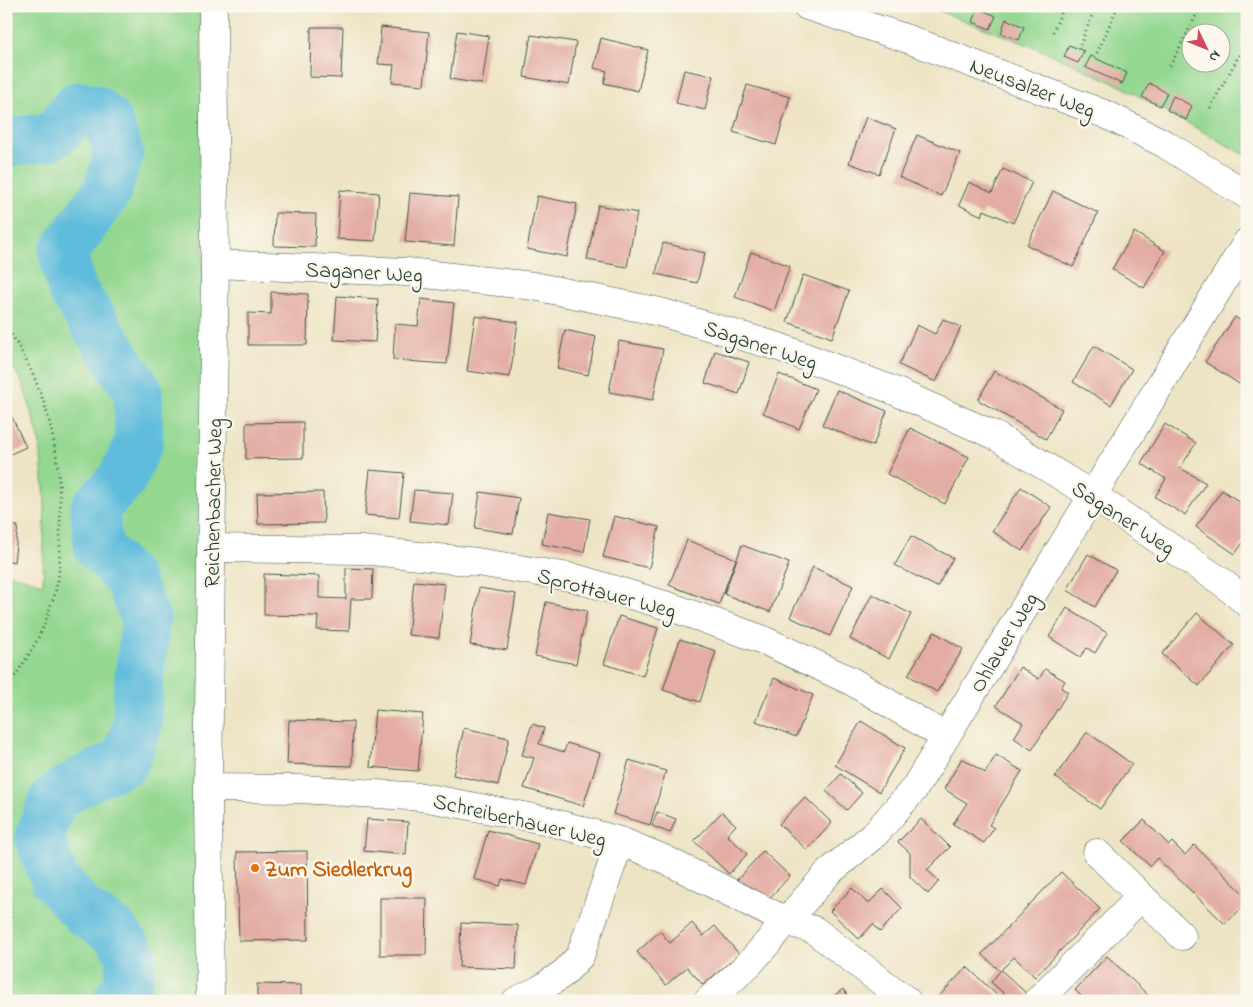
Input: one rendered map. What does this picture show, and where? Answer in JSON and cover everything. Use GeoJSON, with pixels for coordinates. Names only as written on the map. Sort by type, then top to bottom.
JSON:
{"type":"FeatureCollection","features":[{"type":"Feature","properties":{"kind":"street","name":"Reichenbacher Weg"},"geometry":{"type":"LineString","coordinates":[[210,1001],[208,788],[215,264],[213,6]]}},
{"type":"Feature","properties":{"kind":"street","name":"Neusalzer Weg"},"geometry":{"type":"LineString","coordinates":[[807,6],[908,39],[1107,115],[1165,144],[1247,195]]}},
{"type":"Feature","properties":{"kind":"street","name":"Ohlauer Weg"},"geometry":{"type":"LineString","coordinates":[[708,1001],[750,963],[828,873],[875,834],[914,789],[1247,242]]}},
{"type":"Feature","properties":{"kind":"street","name":"Saganer Weg"},"geometry":{"type":"LineString","coordinates":[[215,264],[417,273],[534,286],[660,312],[780,347],[890,390],[994,435],[1092,495],[1222,582],[1247,603]]}},
{"type":"Feature","properties":{"kind":"street","name":"Sprottauer Weg"},"geometry":{"type":"LineString","coordinates":[[211,548],[362,550],[477,562],[575,578],[670,607],[760,639],[851,681],[946,737]]}},
{"type":"Feature","properties":{"kind":"street","name":"Schreiberhauer Weg"},"geometry":{"type":"LineString","coordinates":[[208,788],[300,789],[423,797],[544,820],[620,841],[664,859],[786,921],[814,930],[908,1001]]}},
{"type":"Feature","properties":{"kind":"street"},"geometry":{"type":"LineString","coordinates":[[516,1001],[539,990],[564,973],[580,956],[620,841]]}},
{"type":"Feature","properties":{"kind":"street"},"geometry":{"type":"LineString","coordinates":[[1097,853],[1182,936]]}},
{"type":"Feature","properties":{"kind":"street"},"geometry":{"type":"LineString","coordinates":[[1038,1001],[1141,897]]}},
{"type":"Feature","properties":{"kind":"path"},"geometry":{"type":"LineString","coordinates":[[1053,32],[1064,6]]}},
{"type":"Feature","properties":{"kind":"path"},"geometry":{"type":"LineString","coordinates":[[1080,45],[1096,6]]}},
{"type":"Feature","properties":{"kind":"path"},"geometry":{"type":"LineString","coordinates":[[1097,53],[1118,6]]}},
{"type":"Feature","properties":{"kind":"path"},"geometry":{"type":"LineString","coordinates":[[1170,66],[1201,6]]}},
{"type":"Feature","properties":{"kind":"path"},"geometry":{"type":"LineString","coordinates":[[1210,108],[1247,41]]}},
{"type":"Feature","properties":{"kind":"path"},"geometry":{"type":"LineString","coordinates":[[6,326],[20,346],[36,379],[48,414],[57,452],[61,497],[59,575],[48,616],[30,651],[6,690]]}},
{"type":"Feature","properties":{"kind":"path"},"geometry":{"type":"LineString","coordinates":[[6,857],[9,876],[10,942],[6,962]]}},
{"type":"Feature","properties":{"kind":"green space"},"geometry":{"type":"Polygon","coordinates":[[[6,6],[201,6],[205,549],[202,1001],[6,1001],[6,573],[43,584],[45,498],[39,438],[23,384],[6,354],[6,6]]]}},
{"type":"Feature","properties":{"kind":"green space"},"geometry":{"type":"Polygon","coordinates":[[[926,6],[1247,6],[1247,156],[1119,85],[1039,49],[926,6]]]}},
{"type":"Feature","properties":{"kind":"building"},"geometry":{"type":"Polygon","coordinates":[[[923,6],[935,6],[934,10],[923,6]]]}},
{"type":"Feature","properties":{"kind":"building"},"geometry":{"type":"Polygon","coordinates":[[[978,8],[996,16],[990,29],[973,22],[978,8]]]}},
{"type":"Feature","properties":{"kind":"building"},"geometry":{"type":"Polygon","coordinates":[[[1006,19],[1024,27],[1019,40],[1001,33],[1006,19]]]}},
{"type":"Feature","properties":{"kind":"building"},"geometry":{"type":"Polygon","coordinates":[[[311,27],[343,27],[341,78],[310,77],[311,27]]]}},
{"type":"Feature","properties":{"kind":"building"},"geometry":{"type":"Polygon","coordinates":[[[381,27],[429,32],[424,85],[392,82],[394,65],[378,64],[381,27]]]}},
{"type":"Feature","properties":{"kind":"building"},"geometry":{"type":"Polygon","coordinates":[[[457,31],[489,36],[482,84],[450,79],[457,31]]]}},
{"type":"Feature","properties":{"kind":"building"},"geometry":{"type":"Polygon","coordinates":[[[531,35],[576,42],[569,85],[524,77],[531,35]]]}},
{"type":"Feature","properties":{"kind":"building"},"geometry":{"type":"Polygon","coordinates":[[[601,38],[648,50],[638,91],[604,83],[607,71],[594,68],[601,38]]]}},
{"type":"Feature","properties":{"kind":"building"},"geometry":{"type":"Polygon","coordinates":[[[1069,45],[1084,51],[1078,63],[1064,57],[1069,45]]]}},
{"type":"Feature","properties":{"kind":"building"},"geometry":{"type":"Polygon","coordinates":[[[1091,56],[1127,73],[1122,84],[1085,67],[1091,56]]]}},
{"type":"Feature","properties":{"kind":"building"},"geometry":{"type":"Polygon","coordinates":[[[684,70],[713,76],[705,110],[676,103],[684,70]]]}},
{"type":"Feature","properties":{"kind":"building"},"geometry":{"type":"Polygon","coordinates":[[[1149,83],[1167,93],[1160,106],[1142,97],[1149,83]]]}},
{"type":"Feature","properties":{"kind":"building"},"geometry":{"type":"Polygon","coordinates":[[[747,85],[790,97],[776,145],[733,132],[747,85]]]}},
{"type":"Feature","properties":{"kind":"building"},"geometry":{"type":"Polygon","coordinates":[[[1173,96],[1192,106],[1186,120],[1167,110],[1173,96]]]}},
{"type":"Feature","properties":{"kind":"building"},"geometry":{"type":"Polygon","coordinates":[[[866,117],[896,129],[879,174],[849,163],[866,117]]]}},
{"type":"Feature","properties":{"kind":"building"},"geometry":{"type":"Polygon","coordinates":[[[917,135],[960,153],[941,196],[899,177],[917,135]]]}},
{"type":"Feature","properties":{"kind":"building"},"geometry":{"type":"Polygon","coordinates":[[[1003,169],[1032,182],[1013,223],[984,210],[982,216],[959,205],[969,182],[992,193],[1003,169]]]}},
{"type":"Feature","properties":{"kind":"building"},"geometry":{"type":"Polygon","coordinates":[[[340,190],[379,193],[375,241],[337,239],[340,190]]]}},
{"type":"Feature","properties":{"kind":"building"},"geometry":{"type":"Polygon","coordinates":[[[1053,191],[1098,213],[1073,267],[1027,245],[1053,191]]]}},
{"type":"Feature","properties":{"kind":"building"},"geometry":{"type":"Polygon","coordinates":[[[410,193],[458,197],[454,246],[405,242],[410,193]]]}},
{"type":"Feature","properties":{"kind":"building"},"geometry":{"type":"Polygon","coordinates":[[[537,196],[577,204],[567,257],[527,249],[537,196]]]}},
{"type":"Feature","properties":{"kind":"building"},"geometry":{"type":"Polygon","coordinates":[[[598,205],[637,213],[627,267],[587,260],[598,205]]]}},
{"type":"Feature","properties":{"kind":"building"},"geometry":{"type":"Polygon","coordinates":[[[275,213],[316,214],[315,247],[274,246],[275,213]]]}},
{"type":"Feature","properties":{"kind":"building"},"geometry":{"type":"Polygon","coordinates":[[[1134,232],[1165,251],[1144,288],[1112,269],[1134,232]]]}},
{"type":"Feature","properties":{"kind":"building"},"geometry":{"type":"Polygon","coordinates":[[[663,243],[705,253],[697,283],[656,274],[663,243]]]}},
{"type":"Feature","properties":{"kind":"building"},"geometry":{"type":"Polygon","coordinates":[[[751,252],[790,266],[774,311],[735,297],[751,252]]]}},
{"type":"Feature","properties":{"kind":"building"},"geometry":{"type":"Polygon","coordinates":[[[803,275],[849,291],[832,338],[787,322],[803,275]]]}},
{"type":"Feature","properties":{"kind":"building"},"geometry":{"type":"Polygon","coordinates":[[[271,292],[308,294],[307,345],[248,345],[248,313],[271,314],[271,292]]]}},
{"type":"Feature","properties":{"kind":"building"},"geometry":{"type":"Polygon","coordinates":[[[337,296],[378,299],[375,342],[334,340],[337,296]]]}},
{"type":"Feature","properties":{"kind":"building"},"geometry":{"type":"Polygon","coordinates":[[[421,299],[454,303],[447,364],[393,360],[395,324],[418,326],[421,299]]]}},
{"type":"Feature","properties":{"kind":"building"},"geometry":{"type":"Polygon","coordinates":[[[475,316],[518,322],[510,377],[467,371],[475,316]]]}},
{"type":"Feature","properties":{"kind":"building"},"geometry":{"type":"Polygon","coordinates":[[[1235,317],[1247,325],[1247,382],[1244,387],[1205,362],[1235,317]]]}},
{"type":"Feature","properties":{"kind":"building"},"geometry":{"type":"Polygon","coordinates":[[[943,319],[961,327],[936,382],[899,365],[917,325],[935,334],[943,319]]]}},
{"type":"Feature","properties":{"kind":"building"},"geometry":{"type":"Polygon","coordinates":[[[565,330],[596,337],[588,375],[557,368],[565,330]]]}},
{"type":"Feature","properties":{"kind":"building"},"geometry":{"type":"Polygon","coordinates":[[[619,341],[663,349],[653,400],[609,392],[619,341]]]}},
{"type":"Feature","properties":{"kind":"building"},"geometry":{"type":"Polygon","coordinates":[[[1094,346],[1132,369],[1111,405],[1073,382],[1094,346]]]}},
{"type":"Feature","properties":{"kind":"building"},"geometry":{"type":"Polygon","coordinates":[[[715,351],[749,362],[739,394],[705,383],[715,351]]]}},
{"type":"Feature","properties":{"kind":"building"},"geometry":{"type":"Polygon","coordinates":[[[994,371],[1062,409],[1046,439],[978,400],[994,371]]]}},
{"type":"Feature","properties":{"kind":"building"},"geometry":{"type":"Polygon","coordinates":[[[779,374],[816,389],[799,429],[763,413],[779,374]]]}},
{"type":"Feature","properties":{"kind":"building"},"geometry":{"type":"Polygon","coordinates":[[[837,390],[887,411],[873,446],[822,425],[837,390]]]}},
{"type":"Feature","properties":{"kind":"building"},"geometry":{"type":"Polygon","coordinates":[[[11,415],[26,447],[6,456],[6,418],[11,415]]]}},
{"type":"Feature","properties":{"kind":"building"},"geometry":{"type":"Polygon","coordinates":[[[303,422],[303,458],[246,459],[246,423],[303,422]]]}},
{"type":"Feature","properties":{"kind":"building"},"geometry":{"type":"Polygon","coordinates":[[[1165,424],[1196,443],[1180,468],[1206,483],[1185,515],[1155,497],[1166,479],[1141,463],[1165,424]]]}},
{"type":"Feature","properties":{"kind":"building"},"geometry":{"type":"Polygon","coordinates":[[[910,428],[969,457],[945,504],[887,474],[910,428]]]}},
{"type":"Feature","properties":{"kind":"building"},"geometry":{"type":"Polygon","coordinates":[[[370,470],[404,473],[399,518],[365,515],[370,470]]]}},
{"type":"Feature","properties":{"kind":"building"},"geometry":{"type":"Polygon","coordinates":[[[1021,487],[1051,507],[1022,551],[992,531],[1021,487]]]}},
{"type":"Feature","properties":{"kind":"building"},"geometry":{"type":"Polygon","coordinates":[[[414,490],[453,493],[449,525],[410,521],[414,490]]]}},
{"type":"Feature","properties":{"kind":"building"},"geometry":{"type":"Polygon","coordinates":[[[1222,490],[1247,507],[1247,537],[1235,554],[1196,527],[1222,490]]]}},
{"type":"Feature","properties":{"kind":"building"},"geometry":{"type":"Polygon","coordinates":[[[323,492],[324,523],[258,524],[257,493],[323,492]]]}},
{"type":"Feature","properties":{"kind":"building"},"geometry":{"type":"Polygon","coordinates":[[[480,492],[519,498],[513,534],[475,528],[480,492]]]}},
{"type":"Feature","properties":{"kind":"building"},"geometry":{"type":"Polygon","coordinates":[[[548,512],[590,519],[584,552],[542,544],[548,512]]]}},
{"type":"Feature","properties":{"kind":"building"},"geometry":{"type":"Polygon","coordinates":[[[614,516],[659,527],[649,568],[603,557],[614,516]]]}},
{"type":"Feature","properties":{"kind":"building"},"geometry":{"type":"Polygon","coordinates":[[[6,525],[18,526],[14,562],[6,560],[6,525]]]}},
{"type":"Feature","properties":{"kind":"building"},"geometry":{"type":"Polygon","coordinates":[[[911,536],[953,558],[937,587],[895,565],[911,536]]]}},
{"type":"Feature","properties":{"kind":"building"},"geometry":{"type":"Polygon","coordinates":[[[687,540],[736,559],[719,604],[669,585],[687,540]]]}},
{"type":"Feature","properties":{"kind":"building"},"geometry":{"type":"Polygon","coordinates":[[[742,545],[789,563],[770,612],[724,594],[742,545]]]}},
{"type":"Feature","properties":{"kind":"building"},"geometry":{"type":"Polygon","coordinates":[[[1088,554],[1116,570],[1095,607],[1067,590],[1088,554]]]}},
{"type":"Feature","properties":{"kind":"building"},"geometry":{"type":"Polygon","coordinates":[[[813,567],[853,586],[830,636],[790,617],[813,567]]]}},
{"type":"Feature","properties":{"kind":"building"},"geometry":{"type":"Polygon","coordinates":[[[346,568],[373,569],[372,599],[351,599],[349,631],[317,630],[318,616],[264,615],[264,574],[319,576],[319,598],[346,599],[346,568]]]}},
{"type":"Feature","properties":{"kind":"building"},"geometry":{"type":"Polygon","coordinates":[[[414,581],[445,584],[439,638],[408,635],[414,581]]]}},
{"type":"Feature","properties":{"kind":"building"},"geometry":{"type":"Polygon","coordinates":[[[479,588],[516,594],[507,650],[470,645],[479,588]]]}},
{"type":"Feature","properties":{"kind":"building"},"geometry":{"type":"Polygon","coordinates":[[[872,594],[911,614],[889,659],[850,639],[872,594]]]}},
{"type":"Feature","properties":{"kind":"building"},"geometry":{"type":"Polygon","coordinates":[[[546,602],[587,611],[576,664],[535,656],[546,602]]]}},
{"type":"Feature","properties":{"kind":"building"},"geometry":{"type":"Polygon","coordinates":[[[1067,608],[1107,633],[1095,653],[1087,648],[1080,657],[1049,637],[1067,608]]]}},
{"type":"Feature","properties":{"kind":"building"},"geometry":{"type":"Polygon","coordinates":[[[1197,613],[1234,645],[1199,686],[1162,654],[1197,613]]]}},
{"type":"Feature","properties":{"kind":"building"},"geometry":{"type":"Polygon","coordinates":[[[619,616],[658,628],[643,676],[604,664],[619,616]]]}},
{"type":"Feature","properties":{"kind":"building"},"geometry":{"type":"Polygon","coordinates":[[[934,632],[963,649],[937,692],[908,675],[934,632]]]}},
{"type":"Feature","properties":{"kind":"building"},"geometry":{"type":"Polygon","coordinates":[[[680,639],[716,651],[700,702],[663,690],[680,639]]]}},
{"type":"Feature","properties":{"kind":"building"},"geometry":{"type":"Polygon","coordinates":[[[1020,667],[1039,679],[1045,669],[1065,681],[1061,688],[1068,692],[1032,750],[1014,738],[1023,723],[996,706],[1020,667]]]}},
{"type":"Feature","properties":{"kind":"building"},"geometry":{"type":"Polygon","coordinates":[[[774,678],[813,695],[796,737],[756,721],[774,678]]]}},
{"type":"Feature","properties":{"kind":"building"},"geometry":{"type":"Polygon","coordinates":[[[375,710],[423,714],[418,771],[370,767],[375,710]]]}},
{"type":"Feature","properties":{"kind":"building"},"geometry":{"type":"Polygon","coordinates":[[[289,720],[353,722],[352,766],[287,764],[289,720]]]}},
{"type":"Feature","properties":{"kind":"building"},"geometry":{"type":"Polygon","coordinates":[[[861,721],[905,748],[879,792],[835,765],[861,721]]]}},
{"type":"Feature","properties":{"kind":"building"},"geometry":{"type":"Polygon","coordinates":[[[532,724],[544,728],[539,744],[564,752],[567,743],[600,753],[583,806],[524,788],[534,758],[522,755],[532,724]]]}},
{"type":"Feature","properties":{"kind":"building"},"geometry":{"type":"Polygon","coordinates":[[[464,728],[509,738],[498,785],[453,775],[464,728]]]}},
{"type":"Feature","properties":{"kind":"building"},"geometry":{"type":"Polygon","coordinates":[[[1087,732],[1132,764],[1100,809],[1055,777],[1087,732]]]}},
{"type":"Feature","properties":{"kind":"building"},"geometry":{"type":"Polygon","coordinates":[[[996,755],[1022,771],[989,825],[994,828],[984,843],[953,824],[967,803],[944,789],[962,758],[985,773],[996,755]]]}},
{"type":"Feature","properties":{"kind":"building"},"geometry":{"type":"Polygon","coordinates":[[[629,760],[666,771],[650,825],[613,814],[629,760]]]}},
{"type":"Feature","properties":{"kind":"building"},"geometry":{"type":"Polygon","coordinates":[[[841,774],[862,793],[847,810],[826,791],[841,774]]]}},
{"type":"Feature","properties":{"kind":"building"},"geometry":{"type":"Polygon","coordinates":[[[805,797],[832,823],[807,850],[779,824],[805,797]]]}},
{"type":"Feature","properties":{"kind":"building"},"geometry":{"type":"Polygon","coordinates":[[[657,812],[676,819],[670,833],[652,826],[657,812]]]}},
{"type":"Feature","properties":{"kind":"building"},"geometry":{"type":"Polygon","coordinates":[[[722,812],[736,825],[727,835],[747,854],[729,874],[694,841],[722,812]]]}},
{"type":"Feature","properties":{"kind":"building"},"geometry":{"type":"Polygon","coordinates":[[[367,819],[408,822],[406,855],[364,851],[367,819]]]}},
{"type":"Feature","properties":{"kind":"building"},"geometry":{"type":"Polygon","coordinates":[[[921,819],[950,847],[927,870],[939,881],[928,894],[910,877],[910,853],[898,842],[921,819]]]}},
{"type":"Feature","properties":{"kind":"building"},"geometry":{"type":"Polygon","coordinates":[[[1144,820],[1169,845],[1172,842],[1185,855],[1194,845],[1247,897],[1247,903],[1225,924],[1157,858],[1150,866],[1123,841],[1144,820]]]}},
{"type":"Feature","properties":{"kind":"building"},"geometry":{"type":"Polygon","coordinates":[[[488,830],[538,844],[526,885],[502,879],[500,886],[474,879],[488,830]]]}},
{"type":"Feature","properties":{"kind":"building"},"geometry":{"type":"Polygon","coordinates":[[[307,851],[308,940],[239,941],[237,852],[307,851]]]}},
{"type":"Feature","properties":{"kind":"building"},"geometry":{"type":"Polygon","coordinates":[[[763,851],[790,876],[764,904],[737,880],[763,851]]]}},
{"type":"Feature","properties":{"kind":"building"},"geometry":{"type":"Polygon","coordinates":[[[1061,872],[1100,909],[1035,977],[1014,957],[1001,970],[1028,995],[1023,1001],[1012,1001],[991,982],[1000,971],[982,954],[1061,872]]]}},
{"type":"Feature","properties":{"kind":"building"},"geometry":{"type":"Polygon","coordinates":[[[852,888],[868,904],[883,889],[902,908],[880,932],[873,924],[859,939],[830,911],[852,888]]]}},
{"type":"Feature","properties":{"kind":"building"},"geometry":{"type":"Polygon","coordinates":[[[380,898],[427,898],[426,955],[380,955],[380,898]]]}},
{"type":"Feature","properties":{"kind":"building"},"geometry":{"type":"Polygon","coordinates":[[[461,923],[518,925],[516,969],[459,967],[461,923]]]}},
{"type":"Feature","properties":{"kind":"building"},"geometry":{"type":"Polygon","coordinates":[[[692,923],[703,936],[715,926],[739,954],[703,985],[687,967],[666,985],[637,952],[660,931],[670,943],[692,923]]]}},
{"type":"Feature","properties":{"kind":"building"},"geometry":{"type":"Polygon","coordinates":[[[1107,956],[1154,1001],[1086,1001],[1075,990],[1107,956]]]}},
{"type":"Feature","properties":{"kind":"building"},"geometry":{"type":"Polygon","coordinates":[[[967,967],[1001,999],[1000,1001],[937,1001],[936,999],[967,967]]]}},
{"type":"Feature","properties":{"kind":"building"},"geometry":{"type":"Polygon","coordinates":[[[257,984],[301,985],[301,1001],[257,1001],[257,984]]]}},
{"type":"Feature","properties":{"kind":"building"},"geometry":{"type":"Polygon","coordinates":[[[843,989],[852,1001],[827,1001],[843,989]]]}},
{"type":"Feature","properties":{"kind":"waterway"},"geometry":{"type":"LineString","coordinates":[[6,144],[51,135],[64,124],[77,106],[94,109],[107,120],[119,153],[107,191],[63,253],[72,289],[138,391],[139,442],[122,479],[95,508],[98,547],[129,579],[146,619],[138,687],[137,726],[125,761],[84,780],[54,798],[39,837],[55,880],[84,912],[114,931],[132,955],[128,984],[117,1001]]}},
{"type":"Feature","properties":{"kind":"place","name":"Zum Siedlerkrug"},"geometry":{"type":"Point","coordinates":[255,868]}}]}
